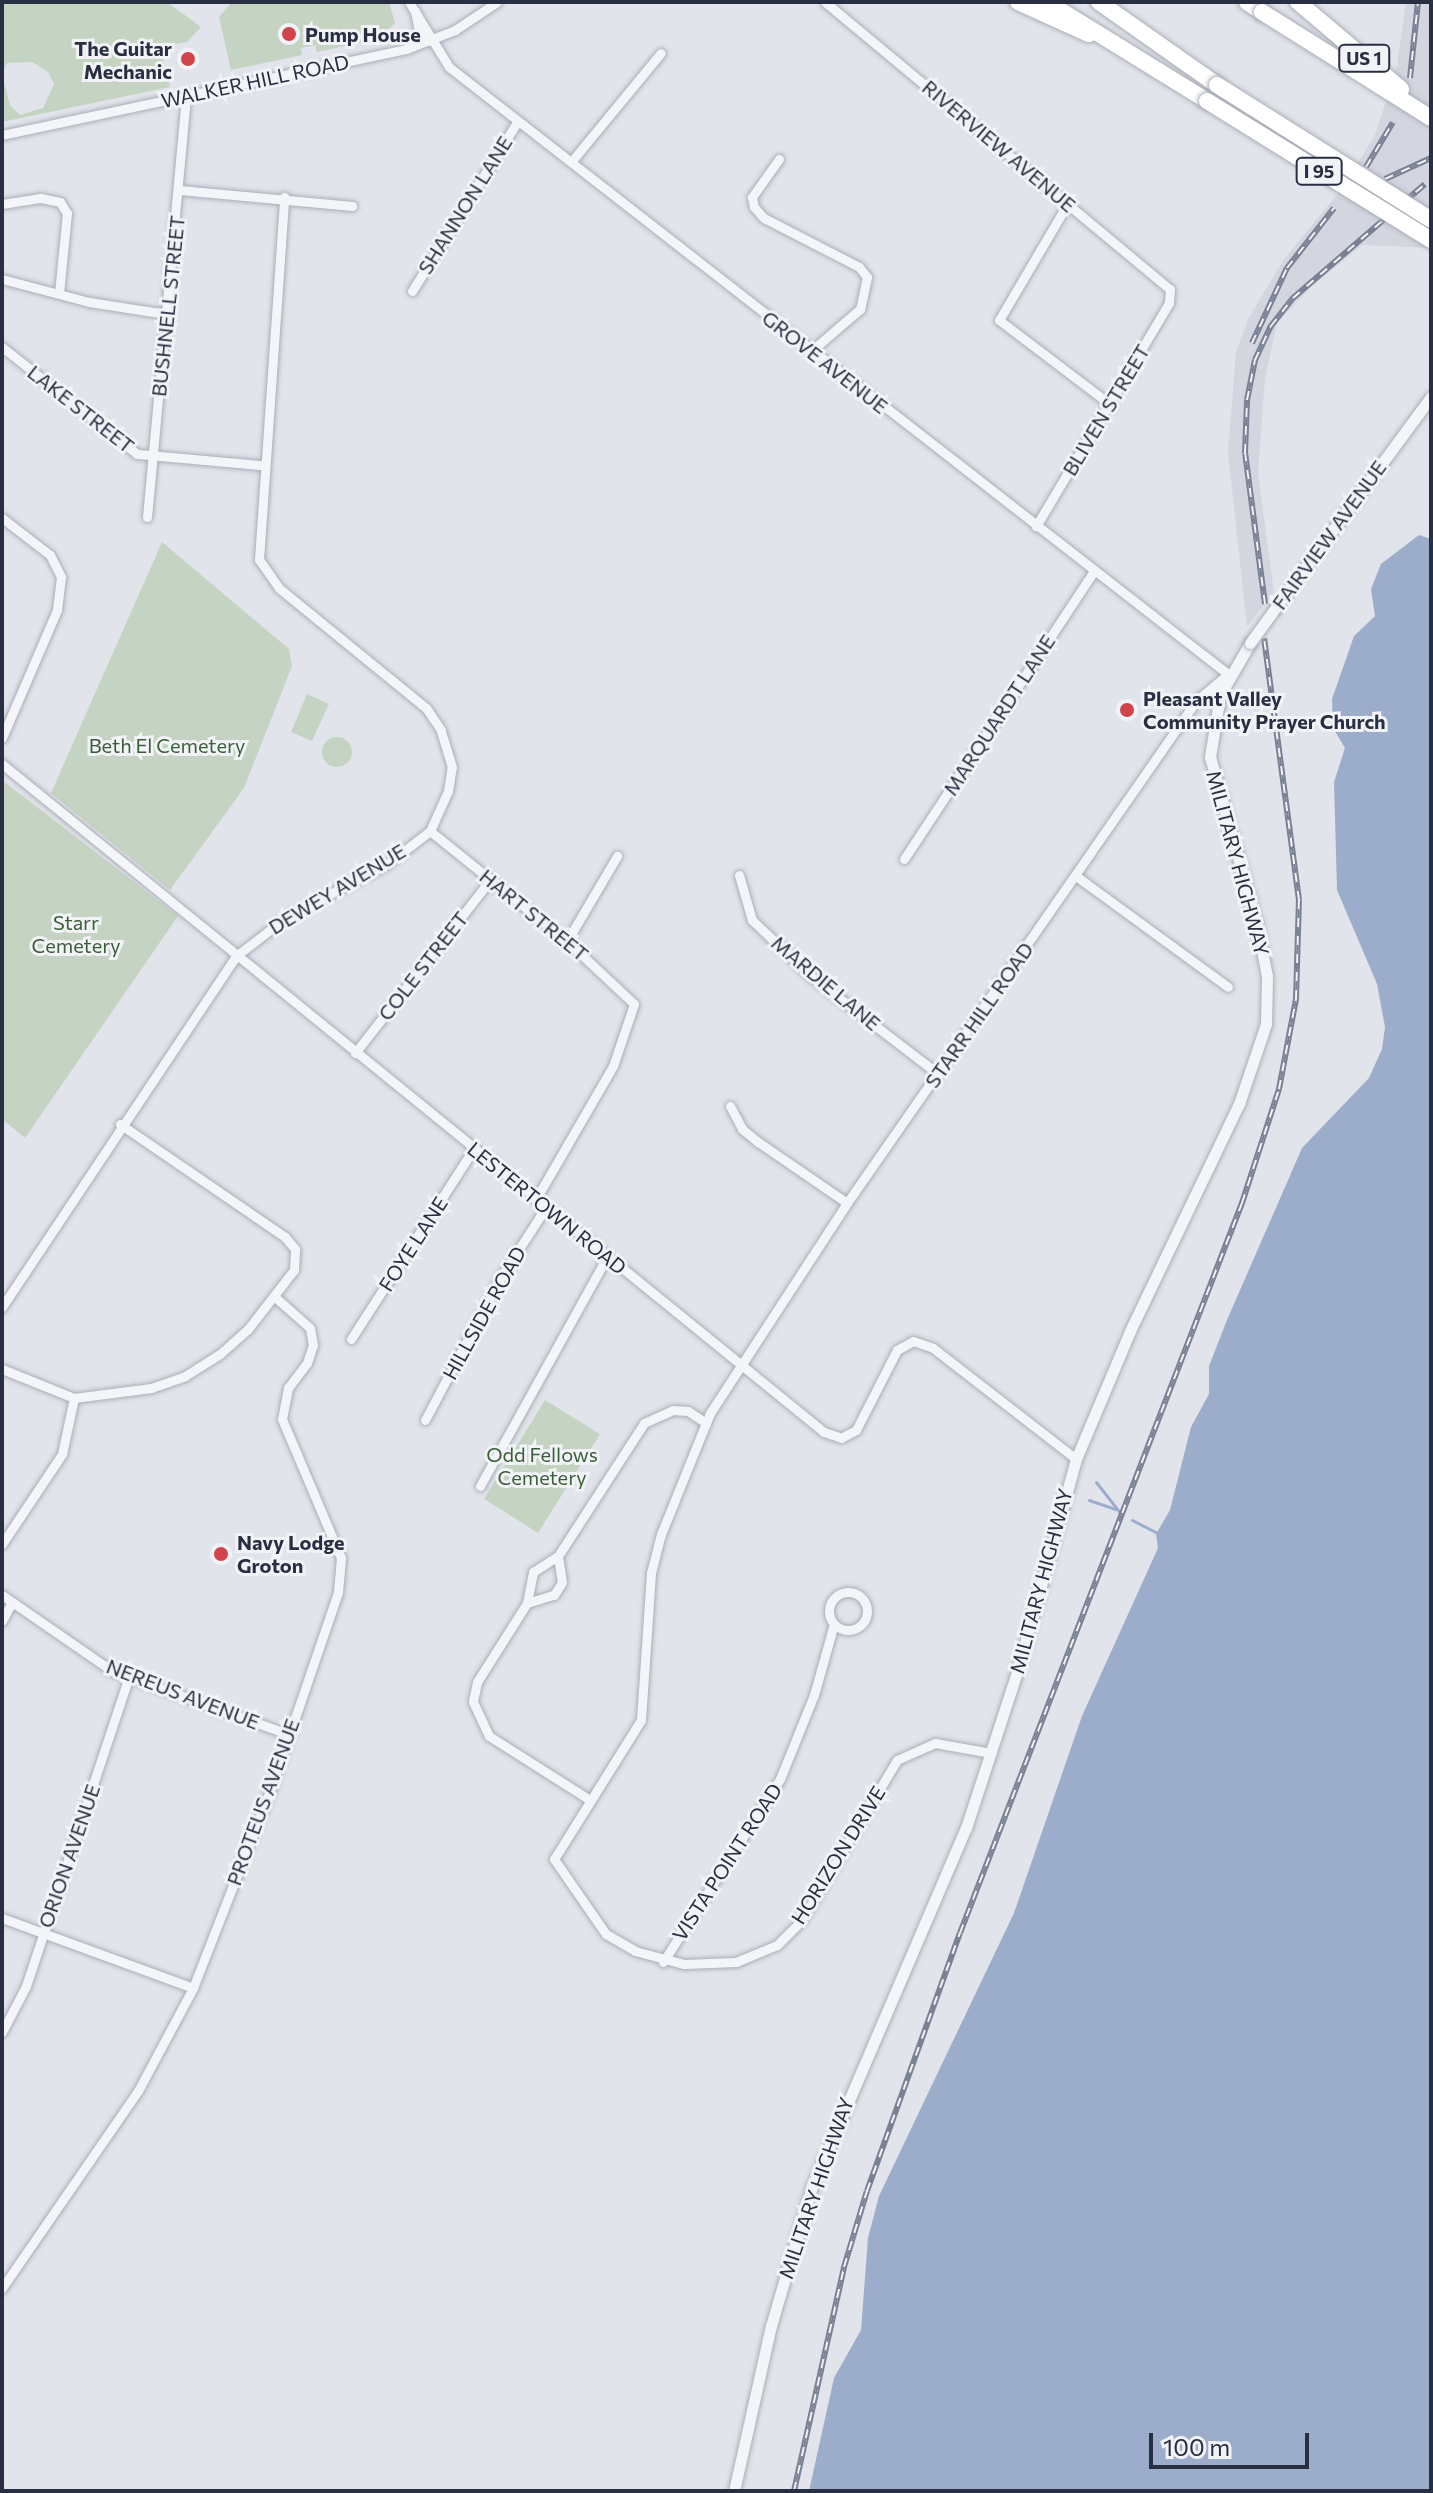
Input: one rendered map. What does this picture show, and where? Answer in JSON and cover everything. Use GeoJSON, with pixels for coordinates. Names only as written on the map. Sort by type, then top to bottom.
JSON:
{"type":"FeatureCollection","features":[{"type":"Feature","properties":{"kind":"highway"},"geometry":{"type":"LineString","coordinates":[[1018,2],[1063,25],[1110,39]]}},
{"type":"Feature","properties":{"kind":"highway","name":"I 95"},"geometry":{"type":"LineString","coordinates":[[1047,2],[1431,240]]}},
{"type":"Feature","properties":{"kind":"highway"},"geometry":{"type":"LineString","coordinates":[[1099,2],[1217,85],[1431,220]]}},
{"type":"Feature","properties":{"kind":"highway"},"geometry":{"type":"LineString","coordinates":[[1247,2],[1431,115]]}},
{"type":"Feature","properties":{"kind":"highway","name":"US 1"},"geometry":{"type":"LineString","coordinates":[[1298,2],[1431,115]]}},
{"type":"Feature","properties":{"kind":"street","name":"WALKER HILL ROAD"},"geometry":{"type":"LineString","coordinates":[[2,135],[431,41],[497,2]]}},
{"type":"Feature","properties":{"kind":"street","name":"RIVERVIEW AVENUE"},"geometry":{"type":"LineString","coordinates":[[825,2],[1171,292]]}},
{"type":"Feature","properties":{"kind":"street","name":"GROVE AVENUE"},"geometry":{"type":"LineString","coordinates":[[412,4],[443,61],[1228,674]]}},
{"type":"Feature","properties":{"kind":"street"},"geometry":{"type":"LineString","coordinates":[[571,162],[661,53]]}},
{"type":"Feature","properties":{"kind":"street","name":"BUSHNELL STREET"},"geometry":{"type":"LineString","coordinates":[[147,517],[180,190],[186,95]]}},
{"type":"Feature","properties":{"kind":"street","name":"SHANNON LANE"},"geometry":{"type":"LineString","coordinates":[[412,291],[518,121]]}},
{"type":"Feature","properties":{"kind":"street"},"geometry":{"type":"LineString","coordinates":[[779,159],[752,197],[754,207],[764,218],[859,267],[867,277],[860,309],[811,351]]}},
{"type":"Feature","properties":{"kind":"street"},"geometry":{"type":"LineString","coordinates":[[180,190],[284,197],[352,206]]}},
{"type":"Feature","properties":{"kind":"street"},"geometry":{"type":"LineString","coordinates":[[284,197],[261,465],[259,559],[265,572],[426,708],[441,730],[452,767],[448,791],[430,831]]}},
{"type":"Feature","properties":{"kind":"street"},"geometry":{"type":"LineString","coordinates":[[2,204],[41,198],[60,202],[67,230],[59,293]]}},
{"type":"Feature","properties":{"kind":"street"},"geometry":{"type":"LineString","coordinates":[[1068,203],[999,320],[1111,405]]}},
{"type":"Feature","properties":{"kind":"street"},"geometry":{"type":"LineString","coordinates":[[2,279],[166,314]]}},
{"type":"Feature","properties":{"kind":"street","name":"BLIVEN STREET"},"geometry":{"type":"LineString","coordinates":[[1036,526],[1111,405],[1171,292]]}},
{"type":"Feature","properties":{"kind":"street","name":"LAKE STREET"},"geometry":{"type":"LineString","coordinates":[[2,347],[137,454],[261,465]]}},
{"type":"Feature","properties":{"kind":"street","name":"FAIRVIEW AVENUE"},"geometry":{"type":"LineString","coordinates":[[1228,674],[1431,397]]}},
{"type":"Feature","properties":{"kind":"street"},"geometry":{"type":"LineString","coordinates":[[2,518],[50,555],[61,577],[57,610],[2,738]]}},
{"type":"Feature","properties":{"kind":"street","name":"MARQUARDT LANE"},"geometry":{"type":"LineString","coordinates":[[904,859],[1094,571]]}},
{"type":"Feature","properties":{"kind":"street","name":"STARR HILL ROAD"},"geometry":{"type":"LineString","coordinates":[[590,1800],[641,1720],[651,1573],[706,1423],[847,1203],[1196,701],[1228,674]]}},
{"type":"Feature","properties":{"kind":"street","name":"MILITARY HIGHWAY"},"geometry":{"type":"LineString","coordinates":[[734,2491],[771,2326],[811,2189],[862,2063],[930,1920],[991,1753],[1076,1459],[1130,1331],[1239,1104],[1266,1024],[1267,976],[1257,925],[1210,757],[1213,719],[1228,674]]}},
{"type":"Feature","properties":{"kind":"street","name":"LESTERTOWN ROAD"},"geometry":{"type":"LineString","coordinates":[[2,764],[824,1432],[841,1438],[856,1430],[897,1350],[913,1341],[923,1343],[1076,1459]]}},
{"type":"Feature","properties":{"kind":"street","name":"HART STREET"},"geometry":{"type":"LineString","coordinates":[[430,831],[567,941],[634,1004],[613,1066],[536,1199]]}},
{"type":"Feature","properties":{"kind":"street","name":"DEWEY AVENUE"},"geometry":{"type":"LineString","coordinates":[[2,1307],[120,1124],[236,956],[288,916],[361,879],[430,831]]}},
{"type":"Feature","properties":{"kind":"street"},"geometry":{"type":"LineString","coordinates":[[567,941],[617,856]]}},
{"type":"Feature","properties":{"kind":"street","name":"MARDIE LANE"},"geometry":{"type":"LineString","coordinates":[[739,875],[752,920],[813,978],[938,1074]]}},
{"type":"Feature","properties":{"kind":"street"},"geometry":{"type":"LineString","coordinates":[[1076,876],[1228,987]]}},
{"type":"Feature","properties":{"kind":"street","name":"COLE STREET"},"geometry":{"type":"LineString","coordinates":[[355,1053],[491,879]]}},
{"type":"Feature","properties":{"kind":"street"},"geometry":{"type":"LineString","coordinates":[[730,1106],[742,1129],[847,1203]]}},
{"type":"Feature","properties":{"kind":"street"},"geometry":{"type":"LineString","coordinates":[[2,1369],[74,1398],[151,1388],[185,1376],[220,1354],[275,1297],[297,1260],[285,1237],[120,1124]]}},
{"type":"Feature","properties":{"kind":"street","name":"FOYE LANE"},"geometry":{"type":"LineString","coordinates":[[351,1339],[474,1148]]}},
{"type":"Feature","properties":{"kind":"street","name":"HILLSIDE ROAD"},"geometry":{"type":"LineString","coordinates":[[425,1420],[499,1280],[546,1207]]}},
{"type":"Feature","properties":{"kind":"street"},"geometry":{"type":"LineString","coordinates":[[480,1486],[607,1257]]}},
{"type":"Feature","properties":{"kind":"street","name":"PROTEUS AVENUE"},"geometry":{"type":"LineString","coordinates":[[2,2288],[138,2091],[193,1988],[338,1592],[341,1558],[282,1419],[288,1388],[307,1363],[313,1345],[310,1328],[275,1297]]}},
{"type":"Feature","properties":{"kind":"street"},"geometry":{"type":"LineString","coordinates":[[2,1544],[62,1454],[74,1398]]}},
{"type":"Feature","properties":{"kind":"street"},"geometry":{"type":"LineString","coordinates":[[590,1800],[502,1747],[477,1717],[477,1682],[527,1603],[533,1572],[558,1556],[653,1415],[681,1410],[706,1423]]}},
{"type":"Feature","properties":{"kind":"street"},"geometry":{"type":"LineString","coordinates":[[527,1603],[554,1595],[562,1582],[558,1556]]}},
{"type":"Feature","properties":{"kind":"street","name":"VISTA POINT ROAD"},"geometry":{"type":"LineString","coordinates":[[663,1962],[780,1779],[814,1695],[834,1624],[829,1607],[835,1597],[845,1592],[862,1598],[867,1609],[861,1625],[844,1630],[834,1624]]}},
{"type":"Feature","properties":{"kind":"street","name":"NEREUS AVENUE"},"geometry":{"type":"LineString","coordinates":[[2,1595],[87,1655],[129,1677],[288,1734]]}},
{"type":"Feature","properties":{"kind":"street"},"geometry":{"type":"LineString","coordinates":[[2,1621],[11,1604]]}},
{"type":"Feature","properties":{"kind":"street","name":"ORION AVENUE"},"geometry":{"type":"LineString","coordinates":[[2,2032],[26,1986],[129,1677]]}},
{"type":"Feature","properties":{"kind":"street","name":"HORIZON DRIVE"},"geometry":{"type":"LineString","coordinates":[[590,1800],[554,1859],[606,1934],[663,1962],[736,1962],[777,1945],[801,1921],[897,1760],[935,1743],[991,1753]]}},
{"type":"Feature","properties":{"kind":"street"},"geometry":{"type":"LineString","coordinates":[[2,1918],[193,1988]]}},
{"type":"Feature","properties":{"kind":"shaded area"},"geometry":{"type":"Polygon","coordinates":[[[1406,2],[1431,2],[1431,248],[1362,245],[1311,287],[1277,323],[1265,379],[1258,473],[1274,592],[1247,627],[1228,452],[1236,352],[1248,319],[1284,259],[1341,190],[1375,135],[1397,66],[1406,2]]]}},
{"type":"Feature","properties":{"kind":"green space"},"geometry":{"type":"Polygon","coordinates":[[[2,2],[167,2],[201,27],[187,42],[169,45],[163,59],[170,87],[2,122],[2,74],[10,105],[20,115],[43,108],[54,84],[48,72],[32,62],[7,63],[2,73],[2,2]]]}},
{"type":"Feature","properties":{"kind":"green space"},"geometry":{"type":"Polygon","coordinates":[[[232,2],[389,2],[395,23],[379,39],[317,52],[315,45],[301,48],[302,55],[231,70],[219,17],[232,2]]]}},
{"type":"Feature","properties":{"kind":"green space","name":"Beth El Cemetery"},"geometry":{"type":"Polygon","coordinates":[[[162,542],[289,649],[292,666],[244,788],[170,890],[51,793],[162,542]]]}},
{"type":"Feature","properties":{"kind":"green space"},"geometry":{"type":"Polygon","coordinates":[[[307,694],[329,704],[312,741],[291,732],[307,694]]]}},
{"type":"Feature","properties":{"kind":"green space"},"geometry":{"type":"Polygon","coordinates":[[[337,737],[347,742],[352,752],[347,762],[337,767],[327,762],[322,752],[327,742],[337,737]]]}},
{"type":"Feature","properties":{"kind":"green space","name":"Starr Cemetery"},"geometry":{"type":"Polygon","coordinates":[[[2,780],[178,916],[25,1138],[2,1119],[2,780]]]}},
{"type":"Feature","properties":{"kind":"green space","name":"Odd Fellows Cemetery"},"geometry":{"type":"Polygon","coordinates":[[[545,1400],[600,1434],[538,1533],[484,1499],[545,1400]]]}},
{"type":"Feature","properties":{"kind":"water"},"geometry":{"type":"Polygon","coordinates":[[[1419,535],[1431,539],[1431,2491],[809,2491],[834,2378],[861,2330],[868,2238],[879,2196],[1014,1913],[1082,1716],[1158,1548],[1156,1534],[1170,1510],[1191,1427],[1209,1394],[1209,1366],[1227,1320],[1302,1148],[1369,1078],[1382,1049],[1385,1027],[1377,984],[1337,890],[1334,782],[1345,748],[1333,728],[1332,699],[1354,636],[1375,616],[1371,589],[1381,564],[1419,535]]]}},
{"type":"Feature","properties":{"kind":"waterway"},"geometry":{"type":"LineString","coordinates":[[1096,1482],[1119,1511]]}},
{"type":"Feature","properties":{"kind":"waterway"},"geometry":{"type":"LineString","coordinates":[[1089,1500],[1115,1509]]}},
{"type":"Feature","properties":{"kind":"waterway"},"geometry":{"type":"LineString","coordinates":[[1132,1520],[1157,1533]]}},
{"type":"Feature","properties":{"kind":"railway"},"geometry":{"type":"LineString","coordinates":[[1410,78],[1418,2]]}},
{"type":"Feature","properties":{"kind":"railway"},"geometry":{"type":"LineString","coordinates":[[1366,167],[1393,122]]}},
{"type":"Feature","properties":{"kind":"railway"},"geometry":{"type":"LineString","coordinates":[[1385,179],[1431,158]]}},
{"type":"Feature","properties":{"kind":"railway"},"geometry":{"type":"LineString","coordinates":[[1265,604],[1245,453],[1247,400],[1255,360],[1271,326],[1293,298],[1425,184]]}},
{"type":"Feature","properties":{"kind":"railway"},"geometry":{"type":"LineString","coordinates":[[1252,343],[1287,268],[1334,208]]}},
{"type":"Feature","properties":{"kind":"railway"},"geometry":{"type":"LineString","coordinates":[[794,2491],[844,2267],[867,2191],[960,1933],[1242,1203],[1279,1089],[1296,999],[1299,900],[1264,638]]}},
{"type":"Feature","properties":{"kind":"place","name":"Pump House"},"geometry":{"type":"Point","coordinates":[289,34]}},
{"type":"Feature","properties":{"kind":"place","name":"The Guitar Mechanic"},"geometry":{"type":"Point","coordinates":[188,59]}},
{"type":"Feature","properties":{"kind":"place","name":"Pleasant Valley Community Prayer Church"},"geometry":{"type":"Point","coordinates":[1127,710]}},
{"type":"Feature","properties":{"kind":"place","name":"Navy Lodge Groton"},"geometry":{"type":"Point","coordinates":[221,1554]}}]}
